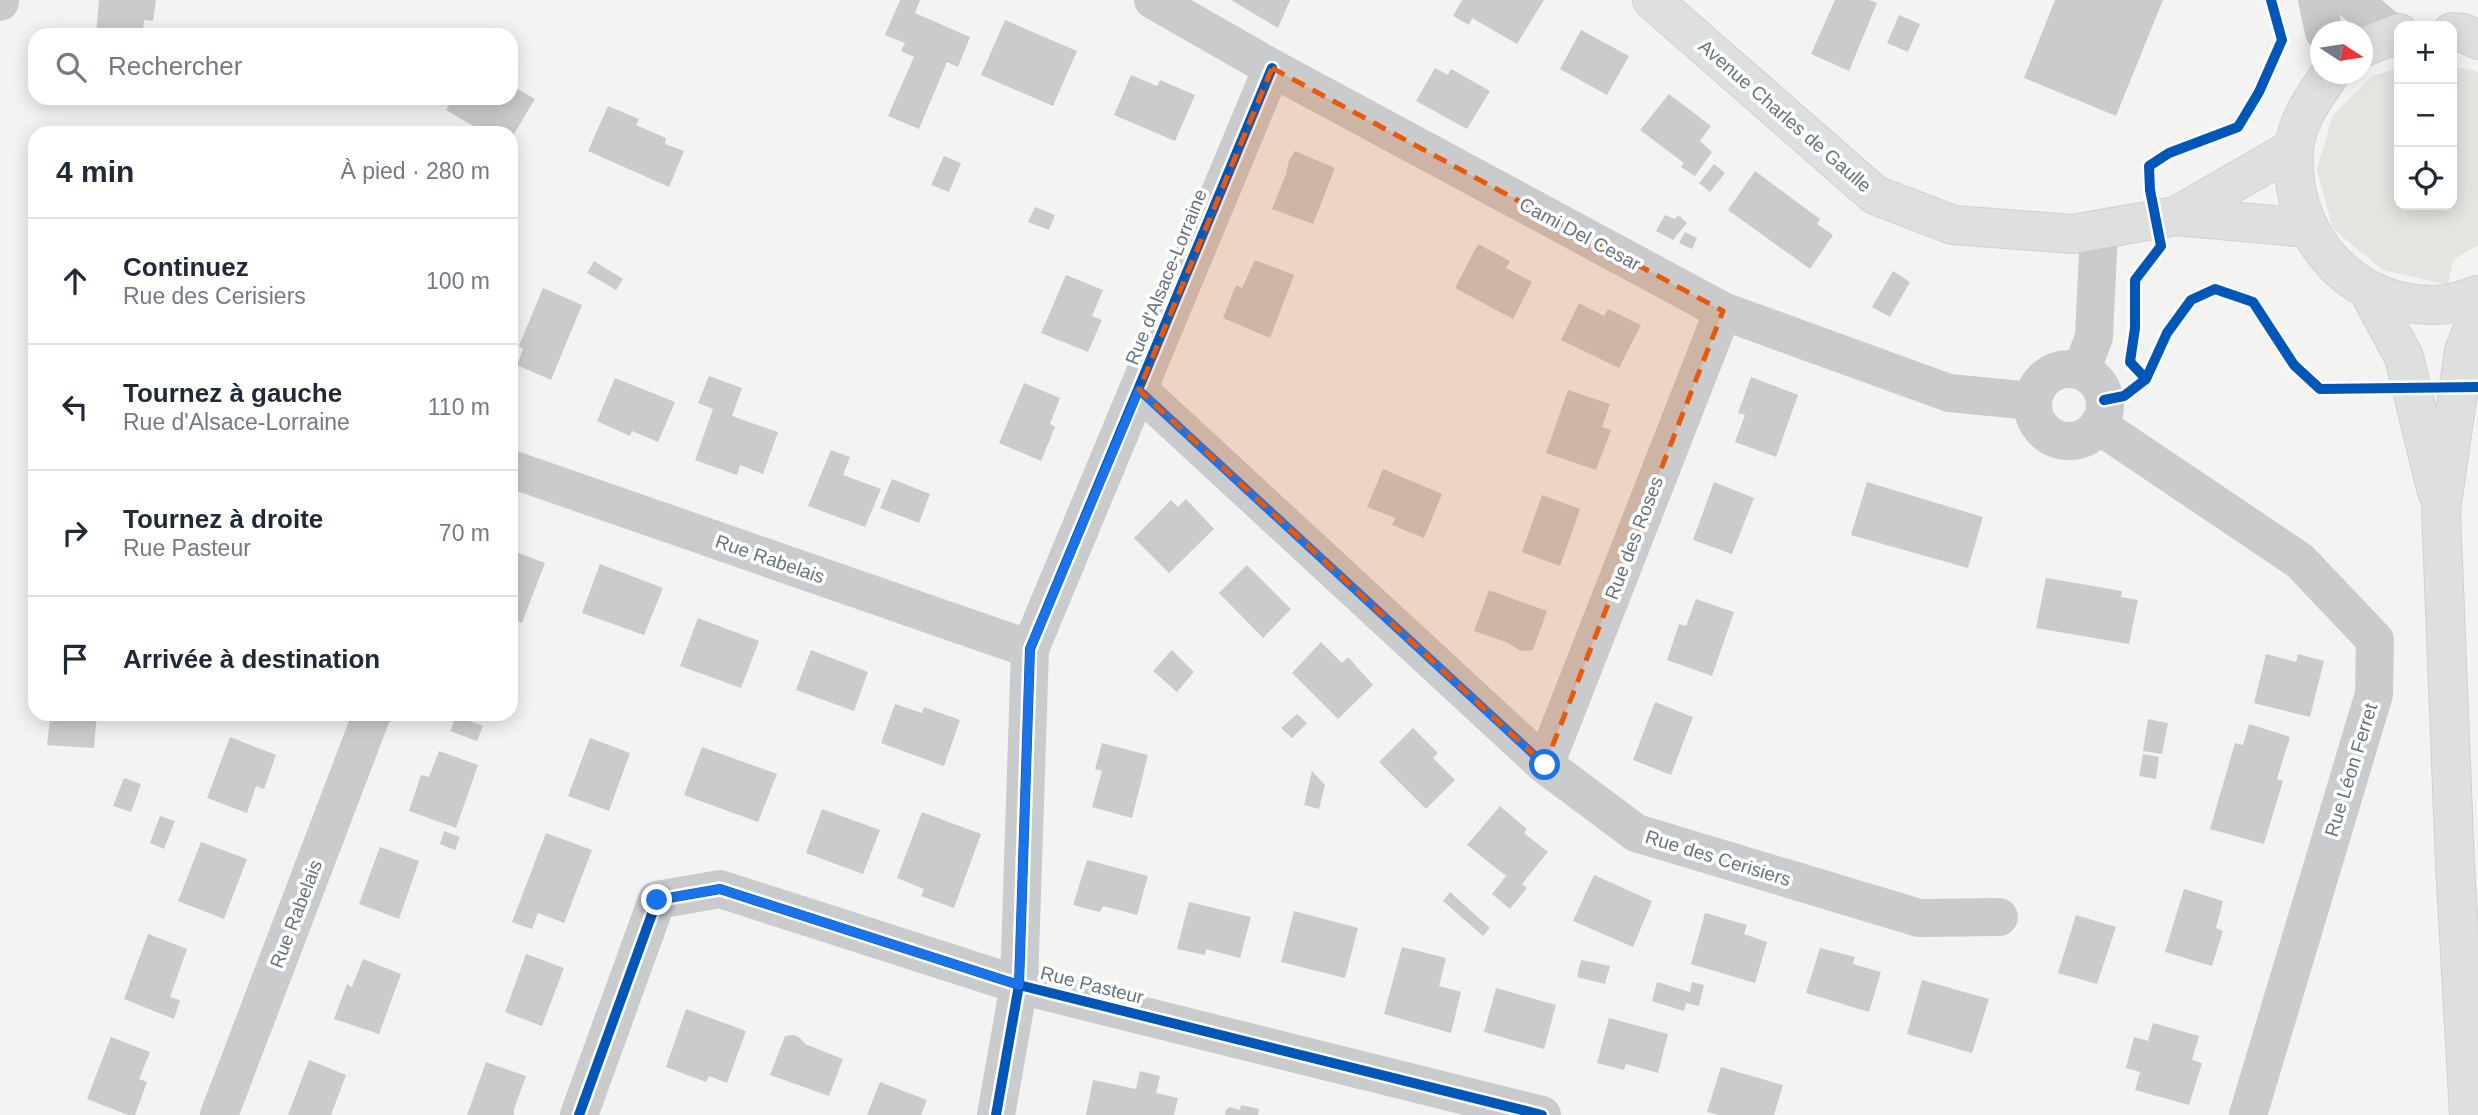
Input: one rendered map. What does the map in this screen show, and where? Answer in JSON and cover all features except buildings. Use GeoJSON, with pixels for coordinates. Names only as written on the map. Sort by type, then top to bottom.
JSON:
{"type":"FeatureCollection","features":[{"type":"Feature","properties":{"kind":"main road","name":"Avenue Charles de Gaulle"},"geometry":{"type":"LineString","coordinates":[[1652,0],[1875,195],[1953,225],[2073,234],[2176,216],[2307,228]]}},
{"type":"Feature","properties":{"kind":"main road"},"geometry":{"type":"LineString","coordinates":[[2323,84],[2306,107],[2294,148],[2295,189],[2307,228],[2332,264],[2368,290],[2407,303],[2447,303],[2478,295]]}},
{"type":"Feature","properties":{"kind":"main road","name":"Avenue Charles de Gaulle"},"geometry":{"type":"LineString","coordinates":[[2176,216],[2294,148]]}},
{"type":"Feature","properties":{"kind":"main road"},"geometry":{"type":"LineString","coordinates":[[2368,290],[2404,358],[2441,510]]}},
{"type":"Feature","properties":{"kind":"main road"},"geometry":{"type":"LineString","coordinates":[[2469,1115],[2455,864],[2441,510],[2465,351],[2478,316]]}},
{"type":"Feature","properties":{"kind":"street","name":"Cami Del Cesar"},"geometry":{"type":"LineString","coordinates":[[1153,0],[1272,68],[1723,311],[1949,393],[2032,401]]}},
{"type":"Feature","properties":{"kind":"street"},"geometry":{"type":"LineString","coordinates":[[2317,0],[2322,21]]}},
{"type":"Feature","properties":{"kind":"street"},"geometry":{"type":"LineString","coordinates":[[2352,0],[2385,38]]}},
{"type":"Feature","properties":{"kind":"street","name":"Rue d'Alsace-Lorraine"},"geometry":{"type":"LineString","coordinates":[[996,1115],[1019,985],[1030,649],[1272,68]]}},
{"type":"Feature","properties":{"kind":"street"},"geometry":{"type":"LineString","coordinates":[[2081,371],[2094,337],[2099,230]]}},
{"type":"Feature","properties":{"kind":"street","name":"Rue des Roses"},"geometry":{"type":"LineString","coordinates":[[1545,765],[1723,311]]}},
{"type":"Feature","properties":{"kind":"street"},"geometry":{"type":"LineString","coordinates":[[2056,371],[2081,371],[2092,377],[2101,387],[2104,414],[2087,436],[2072,441],[2056,439],[2043,431],[2035,417],[2032,401],[2036,389],[2044,378],[2056,371]]}},
{"type":"Feature","properties":{"kind":"street","name":"Rue des Cerisiers"},"geometry":{"type":"LineString","coordinates":[[1139,390],[1545,765],[1636,834],[1919,918],[1999,917]]}},
{"type":"Feature","properties":{"kind":"street","name":"Rue Léon Ferret"},"geometry":{"type":"LineString","coordinates":[[2098,425],[2300,561],[2375,640],[2374,694],[2248,1115]]}},
{"type":"Feature","properties":{"kind":"street","name":"Rue Rabelais"},"geometry":{"type":"LineString","coordinates":[[518,471],[1030,649]]}},
{"type":"Feature","properties":{"kind":"street","name":"Rue Rabelais"},"geometry":{"type":"LineString","coordinates":[[219,1115],[369,721]]}},
{"type":"Feature","properties":{"kind":"street","name":"Rue Pasteur"},"geometry":{"type":"LineString","coordinates":[[579,1115],[657,900],[720,889],[1019,985],[1542,1115]]}},
{"type":"Feature","properties":{"kind":"highlighted area"},"geometry":{"type":"Polygon","coordinates":[[[1272,68],[1723,311],[1545,765],[1139,390],[1272,68]]]}},
{"type":"Feature","properties":{"kind":"shaded area"},"geometry":{"type":"Polygon","coordinates":[[[2457,68],[2478,73],[2478,245],[2453,260],[2448,285],[2383,270],[2333,229],[2317,169],[2333,115],[2364,84],[2373,84],[2373,76],[2394,69],[2394,210],[2457,210],[2457,68]]]}},
{"type":"Feature","properties":{"kind":"cycle path"},"geometry":{"type":"LineString","coordinates":[[2146,379],[2130,362],[2135,328],[2135,280],[2161,246],[2150,190],[2149,166],[2169,153],[2238,127],[2259,92],[2282,40],[2271,0]]}},
{"type":"Feature","properties":{"kind":"cycle path"},"geometry":{"type":"LineString","coordinates":[[996,1115],[1019,985],[1030,649],[1272,68]]}},
{"type":"Feature","properties":{"kind":"cycle path"},"geometry":{"type":"LineString","coordinates":[[2104,400],[2124,396],[2146,379],[2167,333],[2191,300],[2215,289],[2253,302],[2294,365],[2320,389],[2478,387]]}},
{"type":"Feature","properties":{"kind":"cycle path"},"geometry":{"type":"LineString","coordinates":[[579,1115],[657,900],[720,889],[1019,985],[1542,1115]]}},
{"type":"Feature","properties":{"kind":"route"},"geometry":{"type":"LineString","coordinates":[[657,900],[720,889],[1019,985],[1030,649],[1139,390],[1545,765]]}}]}
